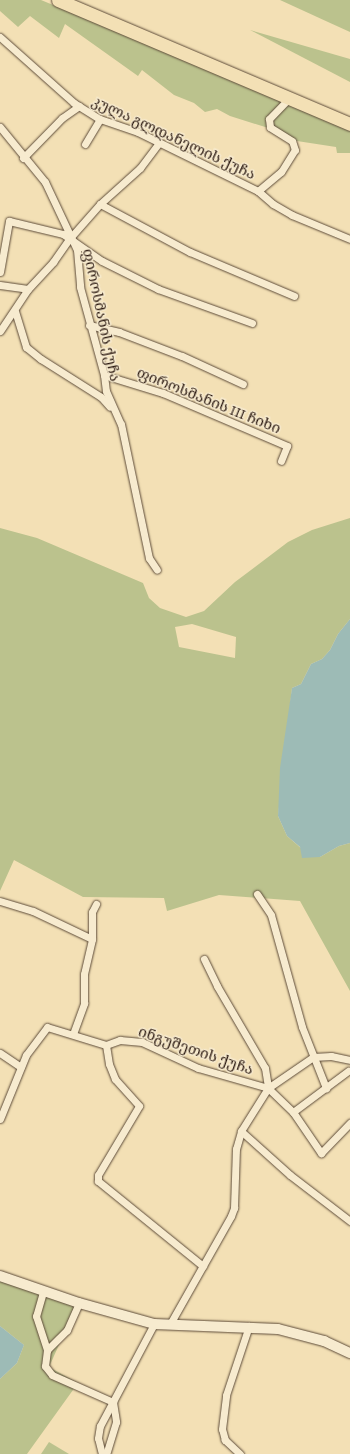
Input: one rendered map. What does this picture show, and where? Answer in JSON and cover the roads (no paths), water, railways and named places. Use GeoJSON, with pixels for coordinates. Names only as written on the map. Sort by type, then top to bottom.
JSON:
{"type":"FeatureCollection","features":[{"type":"Feature","properties":{"kind":"highway"},"geometry":{"type":"LineString","coordinates":[[58,0],[288,99],[350,124]]}},
{"type":"Feature","properties":{"kind":"street","name":"კულა გლდანელის ქუჩა"},"geometry":{"type":"LineString","coordinates":[[0,36],[79,106],[100,119],[138,132],[258,191],[273,204],[292,215],[350,239]]}},
{"type":"Feature","properties":{"kind":"street"},"geometry":{"type":"LineString","coordinates":[[258,191],[281,172],[296,150],[292,141],[270,127],[269,119],[288,99]]}},
{"type":"Feature","properties":{"kind":"street"},"geometry":{"type":"LineString","coordinates":[[23,158],[62,118],[79,106]]}},
{"type":"Feature","properties":{"kind":"street"},"geometry":{"type":"LineString","coordinates":[[85,144],[100,119]]}},
{"type":"Feature","properties":{"kind":"street","name":"ფიროსმანის ქუჩა"},"geometry":{"type":"LineString","coordinates":[[0,127],[23,158],[45,182],[70,238],[77,250],[80,287],[89,325],[104,375],[106,391],[114,412],[121,424],[127,447],[132,484],[149,558],[157,570]]}},
{"type":"Feature","properties":{"kind":"street"},"geometry":{"type":"LineString","coordinates":[[0,331],[15,311],[28,289],[53,262],[70,238],[100,204],[140,168],[159,143]]}},
{"type":"Feature","properties":{"kind":"street"},"geometry":{"type":"LineString","coordinates":[[100,204],[190,252],[294,296]]}},
{"type":"Feature","properties":{"kind":"street"},"geometry":{"type":"LineString","coordinates":[[0,272],[9,220],[63,234],[102,261],[158,289],[252,323]]}},
{"type":"Feature","properties":{"kind":"street"},"geometry":{"type":"LineString","coordinates":[[0,285],[28,289]]}},
{"type":"Feature","properties":{"kind":"street"},"geometry":{"type":"LineString","coordinates":[[15,311],[26,347],[41,360],[101,397],[114,412]]}},
{"type":"Feature","properties":{"kind":"street"},"geometry":{"type":"LineString","coordinates":[[89,325],[119,332],[175,353],[243,384]]}},
{"type":"Feature","properties":{"kind":"street","name":"ფიროსმანის III ჩიხი"},"geometry":{"type":"LineString","coordinates":[[104,375],[163,393],[287,446],[281,461]]}},
{"type":"Feature","properties":{"kind":"street"},"geometry":{"type":"LineString","coordinates":[[257,894],[271,915],[313,1057],[322,1072],[326,1088]]}},
{"type":"Feature","properties":{"kind":"street"},"geometry":{"type":"LineString","coordinates":[[0,901],[33,910],[92,938]]}},
{"type":"Feature","properties":{"kind":"street"},"geometry":{"type":"LineString","coordinates":[[73,1034],[84,1003],[84,974],[92,938],[92,912],[96,904]]}},
{"type":"Feature","properties":{"kind":"street"},"geometry":{"type":"LineString","coordinates":[[204,959],[217,986],[265,1068],[268,1088],[292,1112],[322,1153],[350,1123]]}},
{"type":"Feature","properties":{"kind":"street"},"geometry":{"type":"LineString","coordinates":[[0,1119],[21,1067],[36,1039],[47,1026],[106,1045],[108,1064],[114,1078],[139,1106],[98,1175],[98,1182],[203,1266]]}},
{"type":"Feature","properties":{"kind":"street","name":"ინგუშეთის ქუჩა"},"geometry":{"type":"LineString","coordinates":[[106,1045],[120,1040],[142,1042],[198,1068],[268,1088],[241,1132],[234,1162],[234,1208],[170,1324]]}},
{"type":"Feature","properties":{"kind":"street"},"geometry":{"type":"LineString","coordinates":[[0,1053],[21,1067]]}},
{"type":"Feature","properties":{"kind":"street"},"geometry":{"type":"LineString","coordinates":[[268,1088],[313,1057],[331,1056],[350,1060]]}},
{"type":"Feature","properties":{"kind":"street"},"geometry":{"type":"LineString","coordinates":[[292,1112],[348,1071]]}},
{"type":"Feature","properties":{"kind":"street"},"geometry":{"type":"LineString","coordinates":[[241,1132],[290,1175],[350,1221]]}},
{"type":"Feature","properties":{"kind":"street"},"geometry":{"type":"LineString","coordinates":[[0,1276],[43,1292],[154,1324],[249,1326],[300,1334],[350,1353]]}},
{"type":"Feature","properties":{"kind":"street"},"geometry":{"type":"LineString","coordinates":[[43,1292],[36,1316],[47,1350],[45,1366],[49,1373],[113,1402]]}},
{"type":"Feature","properties":{"kind":"street"},"geometry":{"type":"LineString","coordinates":[[47,1350],[64,1334],[79,1303]]}},
{"type":"Feature","properties":{"kind":"street"},"geometry":{"type":"LineString","coordinates":[[102,1454],[98,1438],[100,1426],[154,1324]]}},
{"type":"Feature","properties":{"kind":"street"},"geometry":{"type":"LineString","coordinates":[[240,1454],[225,1440],[222,1429],[226,1394],[249,1326]]}},
{"type":"Feature","properties":{"kind":"street"},"geometry":{"type":"LineString","coordinates":[[106,1454],[116,1422],[113,1402]]}},
{"type":"Feature","properties":{"kind":"water"},"geometry":{"type":"Polygon","coordinates":[[[350,619],[350,843],[339,846],[320,857],[302,858],[300,847],[287,836],[278,816],[280,768],[292,688],[301,684],[311,664],[322,659],[330,650],[338,634],[350,619]]]}},
{"type":"Feature","properties":{"kind":"water"},"geometry":{"type":"Polygon","coordinates":[[[0,1326],[24,1345],[17,1363],[0,1379],[0,1326]]]}}]}
